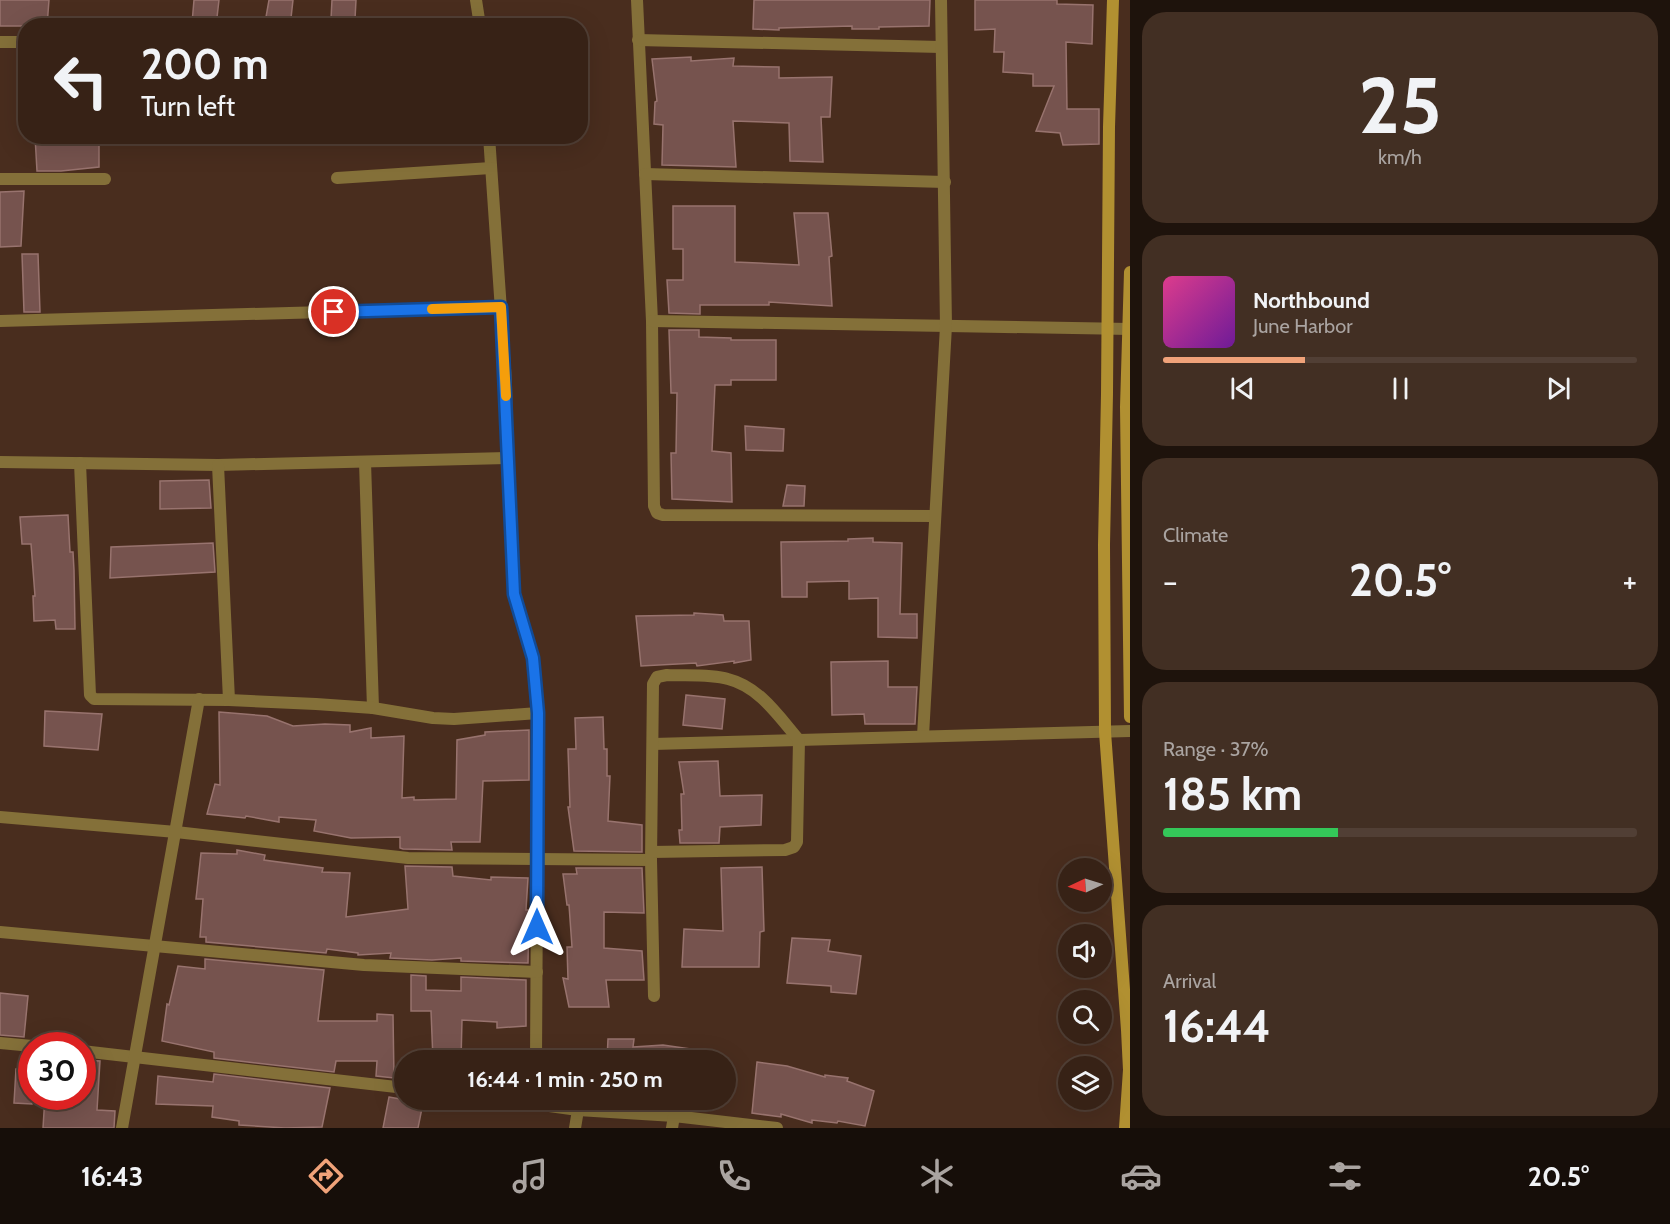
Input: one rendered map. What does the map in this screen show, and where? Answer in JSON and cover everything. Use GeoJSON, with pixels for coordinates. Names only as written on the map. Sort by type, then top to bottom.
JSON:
{"type":"FeatureCollection","features":[{"type":"Feature","properties":{"kind":"street"},"geometry":{"type":"LineString","coordinates":[[476,0],[479,18]]}},
{"type":"Feature","properties":{"kind":"street"},"geometry":{"type":"LineString","coordinates":[[637,0],[651,321],[654,506],[657,513],[663,515],[935,516]]}},
{"type":"Feature","properties":{"kind":"street"},"geometry":{"type":"LineString","coordinates":[[923,736],[946,326],[941,0]]}},
{"type":"Feature","properties":{"kind":"street"},"geometry":{"type":"LineString","coordinates":[[1113,0],[1109,127],[1104,545],[1105,732],[1129,1030],[1125,1128]]}},
{"type":"Feature","properties":{"kind":"street"},"geometry":{"type":"LineString","coordinates":[[638,40],[941,47]]}},
{"type":"Feature","properties":{"kind":"street"},"geometry":{"type":"LineString","coordinates":[[0,42],[18,42]]}},
{"type":"Feature","properties":{"kind":"street"},"geometry":{"type":"LineString","coordinates":[[490,144],[506,383],[507,458],[514,594],[533,658],[538,713],[536,1050]]}},
{"type":"Feature","properties":{"kind":"street"},"geometry":{"type":"LineString","coordinates":[[337,178],[491,168]]}},
{"type":"Feature","properties":{"kind":"street"},"geometry":{"type":"LineString","coordinates":[[645,174],[945,182]]}},
{"type":"Feature","properties":{"kind":"street"},"geometry":{"type":"LineString","coordinates":[[0,179],[105,179]]}},
{"type":"Feature","properties":{"kind":"street"},"geometry":{"type":"LineString","coordinates":[[1130,272],[1128,407],[1130,717]]}},
{"type":"Feature","properties":{"kind":"street"},"geometry":{"type":"LineString","coordinates":[[0,321],[501,307]]}},
{"type":"Feature","properties":{"kind":"street"},"geometry":{"type":"LineString","coordinates":[[651,321],[1129,328]]}},
{"type":"Feature","properties":{"kind":"street"},"geometry":{"type":"LineString","coordinates":[[0,462],[218,465],[507,458]]}},
{"type":"Feature","properties":{"kind":"street"},"geometry":{"type":"LineString","coordinates":[[365,462],[373,708]]}},
{"type":"Feature","properties":{"kind":"street"},"geometry":{"type":"LineString","coordinates":[[80,463],[90,695],[94,699],[229,699],[373,708],[454,719],[538,713]]}},
{"type":"Feature","properties":{"kind":"street"},"geometry":{"type":"LineString","coordinates":[[218,465],[229,699]]}},
{"type":"Feature","properties":{"kind":"street"},"geometry":{"type":"LineString","coordinates":[[0,817],[176,832],[408,858],[537,860],[651,856],[785,850],[794,847],[797,842],[799,740],[763,698],[748,686],[727,678],[667,675],[657,677],[653,684],[651,856],[654,996]]}},
{"type":"Feature","properties":{"kind":"street"},"geometry":{"type":"LineString","coordinates":[[123,1128],[199,699]]}},
{"type":"Feature","properties":{"kind":"street"},"geometry":{"type":"LineString","coordinates":[[653,744],[1130,731]]}},
{"type":"Feature","properties":{"kind":"street"},"geometry":{"type":"LineString","coordinates":[[0,932],[376,965],[537,972]]}},
{"type":"Feature","properties":{"kind":"street"},"geometry":{"type":"LineString","coordinates":[[0,1043],[18,1045]]}},
{"type":"Feature","properties":{"kind":"street"},"geometry":{"type":"LineString","coordinates":[[96,1052],[394,1087]]}},
{"type":"Feature","properties":{"kind":"street"},"geometry":{"type":"LineString","coordinates":[[575,1128],[578,1110],[673,1122],[777,1128]]}},
{"type":"Feature","properties":{"kind":"building"},"geometry":{"type":"Polygon","coordinates":[[[0,0],[49,0],[48,18],[18,18],[18,26],[0,26],[0,0]]]}},
{"type":"Feature","properties":{"kind":"building"},"geometry":{"type":"Polygon","coordinates":[[[194,0],[219,0],[217,18],[192,18],[194,0]]]}},
{"type":"Feature","properties":{"kind":"building"},"geometry":{"type":"Polygon","coordinates":[[[269,0],[293,0],[291,18],[266,17],[269,0]]]}},
{"type":"Feature","properties":{"kind":"building"},"geometry":{"type":"Polygon","coordinates":[[[332,0],[356,0],[355,18],[331,18],[332,0]]]}},
{"type":"Feature","properties":{"kind":"building"},"geometry":{"type":"Polygon","coordinates":[[[754,0],[930,0],[929,26],[879,27],[879,29],[852,29],[852,26],[753,29],[754,0]]]}},
{"type":"Feature","properties":{"kind":"building"},"geometry":{"type":"Polygon","coordinates":[[[975,0],[1057,0],[1057,4],[1093,5],[1092,44],[1066,42],[1067,109],[1099,109],[1099,144],[1063,145],[1060,133],[1036,131],[1054,86],[1033,86],[1033,74],[1003,72],[1004,52],[994,52],[995,29],[975,30],[975,0]]]}},
{"type":"Feature","properties":{"kind":"building"},"geometry":{"type":"Polygon","coordinates":[[[691,57],[691,61],[734,58],[733,66],[779,67],[779,78],[832,77],[830,117],[821,117],[823,162],[790,161],[789,123],[733,121],[736,167],[662,165],[663,125],[654,124],[655,102],[657,101],[652,59],[691,57]]]}},
{"type":"Feature","properties":{"kind":"building"},"geometry":{"type":"Polygon","coordinates":[[[35,144],[99,144],[99,167],[37,171],[35,144]]]}},
{"type":"Feature","properties":{"kind":"building"},"geometry":{"type":"Polygon","coordinates":[[[24,191],[21,246],[0,247],[0,192],[24,191]]]}},
{"type":"Feature","properties":{"kind":"building"},"geometry":{"type":"Polygon","coordinates":[[[673,206],[735,206],[735,262],[799,265],[794,213],[828,213],[832,256],[829,257],[832,306],[769,302],[769,305],[700,305],[700,314],[669,313],[667,280],[683,280],[683,249],[673,249],[673,206]]]}},
{"type":"Feature","properties":{"kind":"building"},"geometry":{"type":"Polygon","coordinates":[[[22,254],[38,254],[40,312],[24,312],[22,254]]]}},
{"type":"Feature","properties":{"kind":"building"},"geometry":{"type":"Polygon","coordinates":[[[669,330],[699,330],[699,337],[731,338],[731,340],[776,340],[776,380],[731,380],[731,385],[715,385],[712,451],[731,453],[732,502],[672,499],[671,453],[676,453],[677,393],[671,393],[669,330]]]}},
{"type":"Feature","properties":{"kind":"building"},"geometry":{"type":"Polygon","coordinates":[[[745,426],[784,429],[783,451],[746,450],[745,426]]]}},
{"type":"Feature","properties":{"kind":"building"},"geometry":{"type":"Polygon","coordinates":[[[209,480],[211,508],[160,509],[160,481],[209,480]]]}},
{"type":"Feature","properties":{"kind":"building"},"geometry":{"type":"Polygon","coordinates":[[[787,485],[805,486],[804,506],[783,506],[787,485]]]}},
{"type":"Feature","properties":{"kind":"building"},"geometry":{"type":"Polygon","coordinates":[[[68,515],[70,552],[73,552],[75,629],[56,629],[55,620],[34,621],[33,596],[35,596],[31,544],[22,544],[20,517],[68,515]]]}},
{"type":"Feature","properties":{"kind":"building"},"geometry":{"type":"Polygon","coordinates":[[[873,538],[873,542],[902,543],[900,614],[917,614],[917,638],[878,637],[878,598],[849,599],[849,581],[807,582],[807,597],[782,597],[781,542],[848,541],[848,539],[873,538]]]}},
{"type":"Feature","properties":{"kind":"building"},"geometry":{"type":"Polygon","coordinates":[[[213,543],[215,572],[110,578],[111,547],[213,543]]]}},
{"type":"Feature","properties":{"kind":"building"},"geometry":{"type":"Polygon","coordinates":[[[694,613],[723,615],[724,621],[749,621],[751,660],[697,666],[696,663],[641,666],[636,616],[694,615],[694,613]]]}},
{"type":"Feature","properties":{"kind":"building"},"geometry":{"type":"Polygon","coordinates":[[[888,661],[888,687],[917,687],[915,724],[865,724],[864,714],[832,715],[831,662],[888,661]]]}},
{"type":"Feature","properties":{"kind":"building"},"geometry":{"type":"Polygon","coordinates":[[[686,695],[725,699],[722,729],[683,725],[686,695]]]}},
{"type":"Feature","properties":{"kind":"building"},"geometry":{"type":"Polygon","coordinates":[[[45,711],[102,714],[98,750],[44,746],[45,711]]]}},
{"type":"Feature","properties":{"kind":"building"},"geometry":{"type":"Polygon","coordinates":[[[219,712],[267,716],[293,726],[350,725],[350,732],[371,728],[371,738],[404,736],[402,798],[414,797],[414,800],[456,799],[457,740],[485,735],[485,732],[529,730],[529,780],[483,781],[480,842],[451,842],[452,850],[403,849],[400,848],[400,837],[351,838],[314,831],[316,820],[279,817],[279,822],[246,816],[245,818],[207,814],[215,784],[220,785],[219,712]]]}},
{"type":"Feature","properties":{"kind":"building"},"geometry":{"type":"Polygon","coordinates":[[[603,717],[604,749],[607,749],[607,776],[610,776],[608,821],[642,825],[642,852],[574,851],[568,807],[570,807],[568,749],[576,749],[575,718],[603,717]]]}},
{"type":"Feature","properties":{"kind":"building"},"geometry":{"type":"Polygon","coordinates":[[[718,761],[720,796],[762,795],[761,825],[720,827],[719,843],[680,843],[681,794],[684,794],[679,762],[718,761]]]}},
{"type":"Feature","properties":{"kind":"building"},"geometry":{"type":"Polygon","coordinates":[[[237,850],[265,855],[264,860],[323,868],[322,872],[350,873],[346,917],[408,909],[405,866],[452,867],[453,876],[491,880],[491,877],[528,878],[526,910],[529,910],[528,963],[461,961],[461,958],[432,960],[390,958],[391,953],[358,955],[358,953],[327,949],[326,953],[206,942],[206,937],[200,937],[203,899],[196,899],[201,853],[237,854],[237,850]]]}},
{"type":"Feature","properties":{"kind":"building"},"geometry":{"type":"Polygon","coordinates":[[[762,867],[764,931],[760,932],[759,967],[682,967],[684,929],[723,931],[721,868],[762,867]]]}},
{"type":"Feature","properties":{"kind":"building"},"geometry":{"type":"Polygon","coordinates":[[[576,868],[642,868],[644,913],[604,912],[604,948],[642,951],[644,980],[606,980],[609,1007],[569,1007],[563,978],[568,979],[567,947],[572,947],[569,905],[567,905],[563,874],[577,874],[576,868]]]}},
{"type":"Feature","properties":{"kind":"building"},"geometry":{"type":"Polygon","coordinates":[[[792,938],[830,940],[828,951],[861,956],[856,994],[831,992],[831,986],[787,983],[792,938]]]}},
{"type":"Feature","properties":{"kind":"building"},"geometry":{"type":"Polygon","coordinates":[[[205,959],[324,970],[318,1021],[377,1021],[377,1014],[393,1015],[394,1078],[376,1076],[377,1061],[336,1061],[334,1072],[214,1058],[214,1052],[162,1041],[167,1004],[169,1005],[178,966],[205,969],[205,959]]]}},
{"type":"Feature","properties":{"kind":"building"},"geometry":{"type":"Polygon","coordinates":[[[411,975],[426,976],[426,990],[461,991],[461,977],[526,980],[526,1026],[497,1028],[497,1022],[462,1020],[461,1050],[433,1050],[431,1011],[411,1011],[411,975]]]}},
{"type":"Feature","properties":{"kind":"building"},"geometry":{"type":"Polygon","coordinates":[[[0,993],[28,996],[24,1032],[18,1032],[18,1036],[0,1035],[0,993]]]}},
{"type":"Feature","properties":{"kind":"building"},"geometry":{"type":"Polygon","coordinates":[[[608,1039],[634,1039],[633,1047],[663,1045],[697,1050],[607,1050],[608,1039]]]}},
{"type":"Feature","properties":{"kind":"building"},"geometry":{"type":"Polygon","coordinates":[[[96,1061],[100,1061],[97,1110],[115,1111],[114,1128],[43,1128],[44,1110],[96,1110],[96,1061]]]}},
{"type":"Feature","properties":{"kind":"building"},"geometry":{"type":"Polygon","coordinates":[[[757,1062],[787,1066],[825,1077],[825,1075],[848,1078],[847,1081],[874,1091],[865,1126],[838,1121],[837,1123],[812,1120],[812,1123],[781,1114],[781,1117],[752,1113],[757,1062]]]}},
{"type":"Feature","properties":{"kind":"building"},"geometry":{"type":"Polygon","coordinates":[[[16,1069],[18,1069],[18,1103],[14,1103],[16,1069]]]}},
{"type":"Feature","properties":{"kind":"building"},"geometry":{"type":"Polygon","coordinates":[[[214,1074],[330,1088],[322,1127],[285,1128],[239,1125],[239,1121],[212,1117],[213,1106],[156,1104],[158,1076],[213,1082],[214,1074]]]}},
{"type":"Feature","properties":{"kind":"building"},"geometry":{"type":"Polygon","coordinates":[[[389,1097],[394,1098],[394,1110],[422,1110],[418,1128],[383,1128],[389,1097]]]}},
{"type":"Feature","properties":{"kind":"slow traffic"},"geometry":{"type":"LineString","coordinates":[[432,309],[501,307],[506,396]]}},
{"type":"Feature","properties":{"kind":"route"},"geometry":{"type":"LineString","coordinates":[[334,312],[501,307],[514,594],[533,658],[538,713],[537,927]]}}]}
